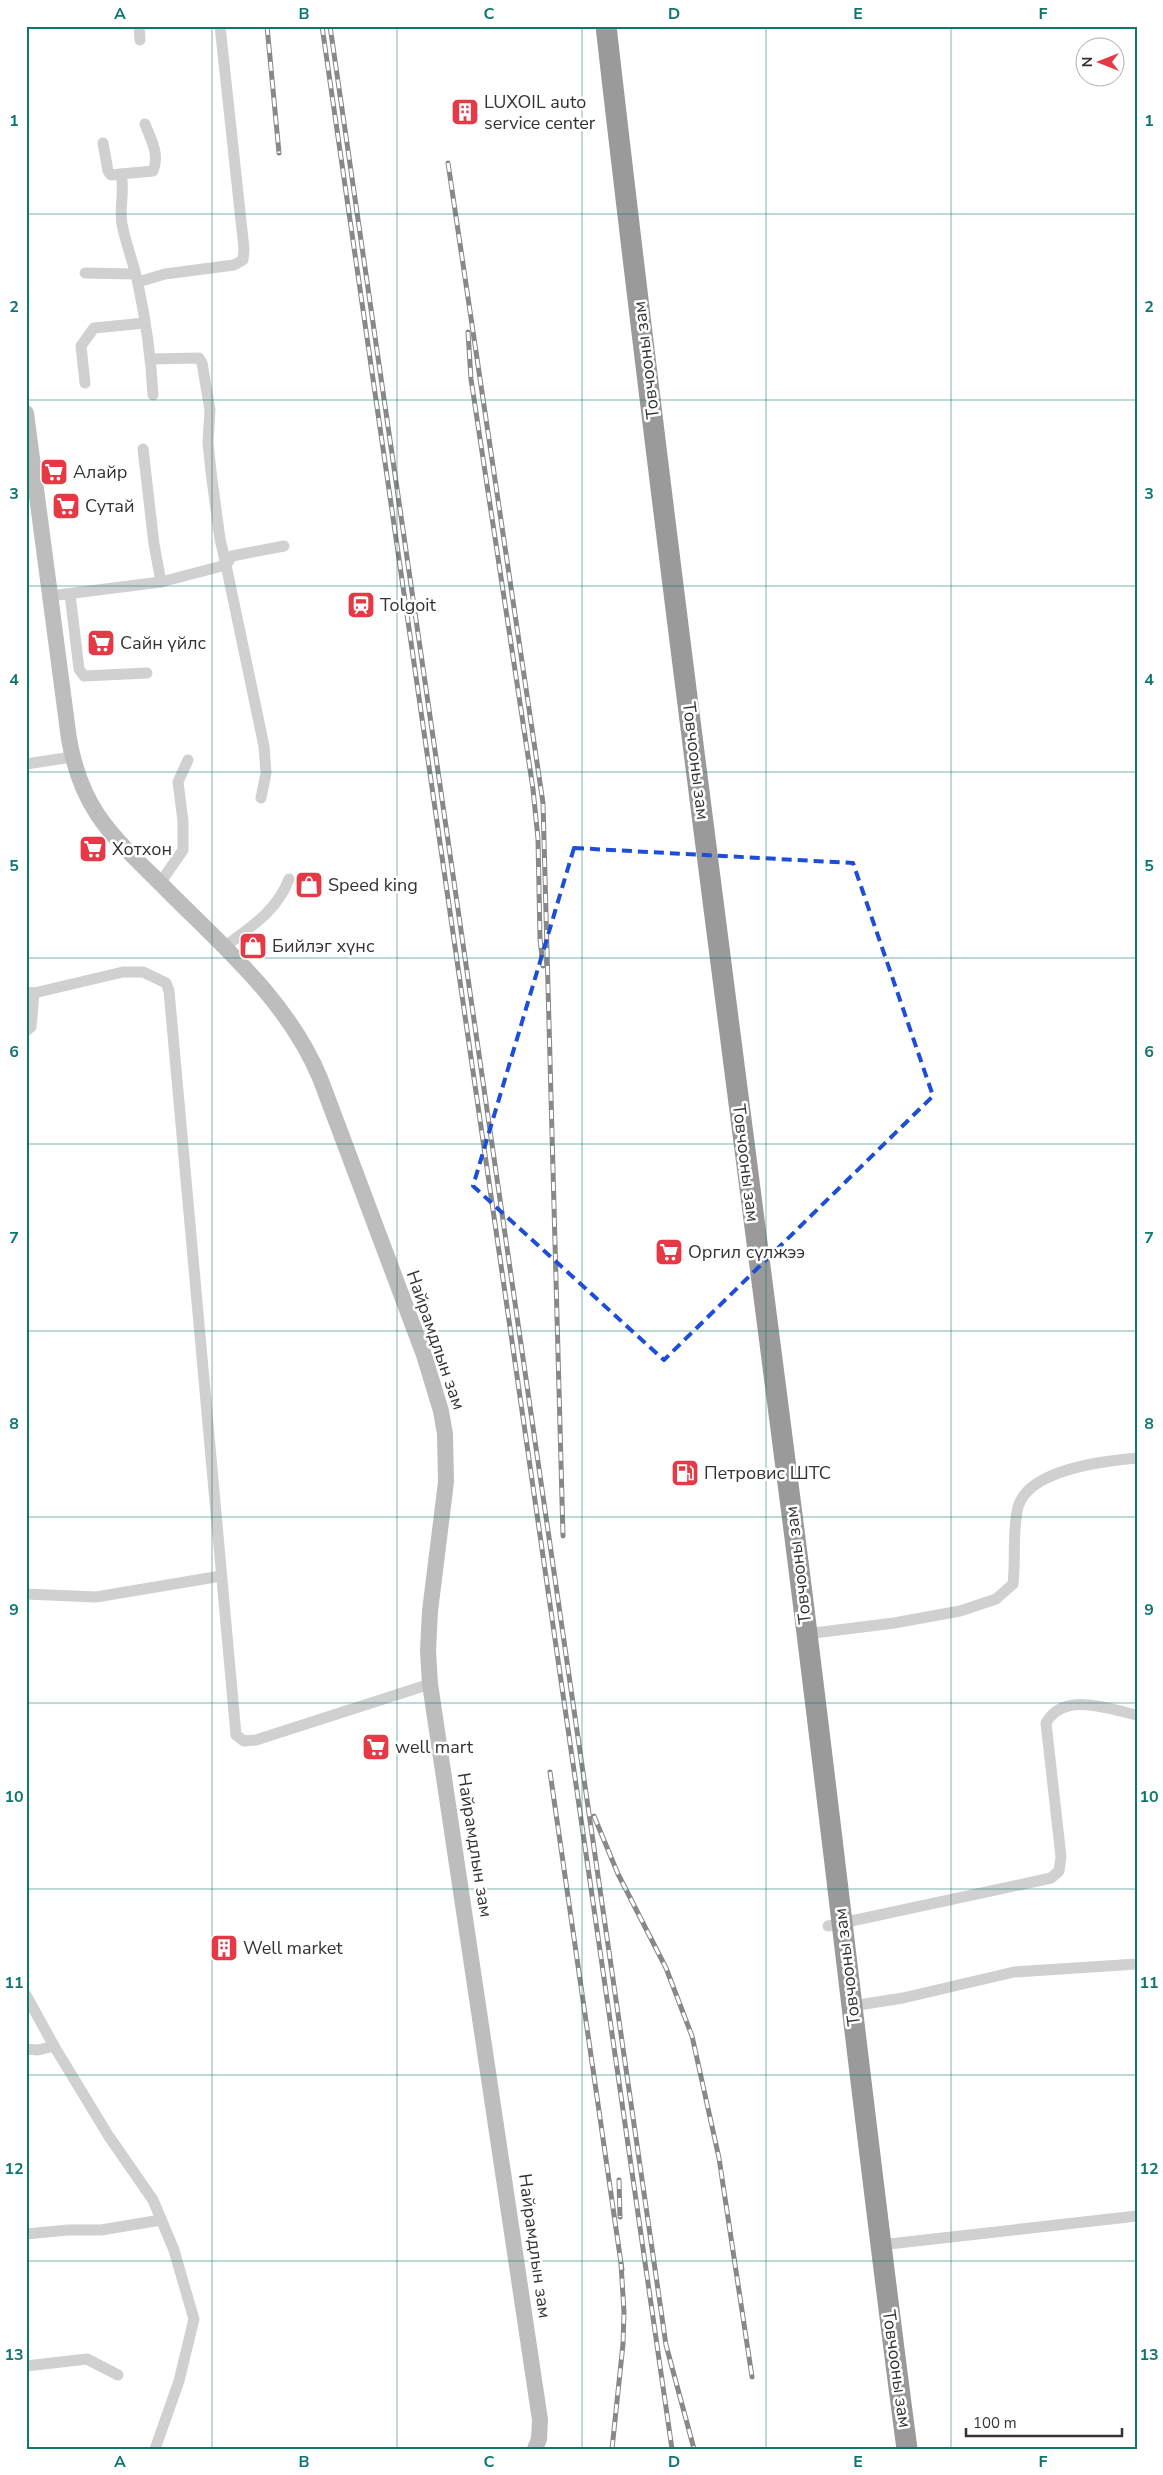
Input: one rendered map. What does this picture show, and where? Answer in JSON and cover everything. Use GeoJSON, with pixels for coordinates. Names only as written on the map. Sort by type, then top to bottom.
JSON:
{"type":"FeatureCollection","features":[{"type":"Feature","properties":{"kind":"highway","name":"Товчооны зам"},"geometry":{"type":"LineString","coordinates":[[592,26],[661,603],[835,1924],[852,2006],[880,2245],[908,2449]]}},
{"type":"Feature","properties":{"kind":"highway","name":"Товчооны зам"},"geometry":{"type":"LineString","coordinates":[[606,26],[669,555],[806,1634],[865,2241],[893,2449]]}},
{"type":"Feature","properties":{"kind":"main road","name":"Найрамдлын зам"},"geometry":{"type":"LineString","coordinates":[[26,413],[72,758],[85,795],[98,818],[118,842],[224,947],[281,1008],[314,1063],[424,1355],[441,1411],[445,1443],[446,1482],[429,1618],[428,1652],[430,1684],[540,2420],[537,2442]]}},
{"type":"Feature","properties":{"kind":"street"},"geometry":{"type":"LineString","coordinates":[[139,26],[140,40]]}},
{"type":"Feature","properties":{"kind":"street"},"geometry":{"type":"LineString","coordinates":[[85,273],[136,278],[234,264],[243,260],[244,249],[220,26]]}},
{"type":"Feature","properties":{"kind":"street"},"geometry":{"type":"LineString","coordinates":[[103,143],[108,171],[111,174],[152,171],[156,164],[156,150],[145,124]]}},
{"type":"Feature","properties":{"kind":"street"},"geometry":{"type":"LineString","coordinates":[[121,174],[123,192],[122,222],[145,322],[151,359],[153,395]]}},
{"type":"Feature","properties":{"kind":"street"},"geometry":{"type":"LineString","coordinates":[[85,383],[80,346],[94,328],[145,322]]}},
{"type":"Feature","properties":{"kind":"street"},"geometry":{"type":"LineString","coordinates":[[151,359],[192,356],[199,358],[202,363],[210,410],[208,442],[220,539],[264,746],[266,773],[261,798]]}},
{"type":"Feature","properties":{"kind":"street"},"geometry":{"type":"LineString","coordinates":[[144,449],[154,544],[161,582]]}},
{"type":"Feature","properties":{"kind":"street"},"geometry":{"type":"LineString","coordinates":[[50,596],[161,582],[226,565],[232,556],[284,546]]}},
{"type":"Feature","properties":{"kind":"street"},"geometry":{"type":"LineString","coordinates":[[70,594],[78,661],[84,676],[147,673]]}},
{"type":"Feature","properties":{"kind":"street"},"geometry":{"type":"LineString","coordinates":[[26,764],[72,758]]}},
{"type":"Feature","properties":{"kind":"street"},"geometry":{"type":"LineString","coordinates":[[160,883],[183,850],[183,821],[178,782],[188,760]]}},
{"type":"Feature","properties":{"kind":"street"},"geometry":{"type":"LineString","coordinates":[[224,947],[270,911],[280,899],[289,878]]}},
{"type":"Feature","properties":{"kind":"street"},"geometry":{"type":"LineString","coordinates":[[26,1031],[31,1027],[29,994],[123,972],[143,972],[166,983],[169,990],[236,1735],[244,1741],[256,1740],[430,1684]]}},
{"type":"Feature","properties":{"kind":"street"},"geometry":{"type":"LineString","coordinates":[[806,1634],[904,1622],[960,1611],[996,1599],[1013,1584],[1018,1506],[1032,1488],[1052,1475],[1099,1462],[1137,1458]]}},
{"type":"Feature","properties":{"kind":"street"},"geometry":{"type":"LineString","coordinates":[[26,1594],[96,1596],[221,1576]]}},
{"type":"Feature","properties":{"kind":"street"},"geometry":{"type":"LineString","coordinates":[[835,1924],[1051,1878],[1058,1872],[1061,1857],[1046,1722],[1051,1713],[1065,1705],[1077,1704],[1137,1715]]}},
{"type":"Feature","properties":{"kind":"street"},"geometry":{"type":"LineString","coordinates":[[852,2006],[903,1998],[1014,1972],[1137,1964]]}},
{"type":"Feature","properties":{"kind":"street"},"geometry":{"type":"LineString","coordinates":[[26,1995],[54,2046],[108,2135],[153,2200],[174,2250],[194,2319],[179,2381],[155,2449]]}},
{"type":"Feature","properties":{"kind":"street"},"geometry":{"type":"LineString","coordinates":[[26,2049],[38,2050],[54,2046]]}},
{"type":"Feature","properties":{"kind":"street"},"geometry":{"type":"LineString","coordinates":[[26,2058],[38,2050]]}},
{"type":"Feature","properties":{"kind":"street"},"geometry":{"type":"LineString","coordinates":[[880,2245],[1137,2216]]}},
{"type":"Feature","properties":{"kind":"street"},"geometry":{"type":"LineString","coordinates":[[26,2234],[68,2230],[100,2230],[161,2220]]}},
{"type":"Feature","properties":{"kind":"street"},"geometry":{"type":"LineString","coordinates":[[26,2366],[88,2359],[118,2374]]}},
{"type":"Feature","properties":{"kind":"highlighted area"},"geometry":{"type":"Polygon","coordinates":[[[574,848],[853,863],[933,1096],[664,1360],[473,1186],[574,848]]]}},
{"type":"Feature","properties":{"kind":"railway"},"geometry":{"type":"LineString","coordinates":[[267,26],[279,153]]}},
{"type":"Feature","properties":{"kind":"railway"},"geometry":{"type":"LineString","coordinates":[[322,26],[672,2449]]}},
{"type":"Feature","properties":{"kind":"railway"},"geometry":{"type":"LineString","coordinates":[[330,26],[666,2345],[694,2449]]}},
{"type":"Feature","properties":{"kind":"railway"},"geometry":{"type":"LineString","coordinates":[[448,163],[543,803],[563,1536]]}},
{"type":"Feature","properties":{"kind":"railway"},"geometry":{"type":"LineString","coordinates":[[468,332],[471,379],[533,789],[538,839],[540,939],[543,966]]}},
{"type":"Feature","properties":{"kind":"railway"},"geometry":{"type":"LineString","coordinates":[[550,1772],[622,2270]]}},
{"type":"Feature","properties":{"kind":"railway"},"geometry":{"type":"LineString","coordinates":[[594,1816],[618,1874],[666,1968],[692,2036],[719,2158],[752,2377]]}},
{"type":"Feature","properties":{"kind":"railway"},"geometry":{"type":"LineString","coordinates":[[619,2180],[620,2217]]}},
{"type":"Feature","properties":{"kind":"railway"},"geometry":{"type":"LineString","coordinates":[[612,2449],[623,2344],[624,2312],[621,2264]]}},
{"type":"Feature","properties":{"kind":"place","name":"LUXOIL auto service center"},"geometry":{"type":"Point","coordinates":[465,112]}},
{"type":"Feature","properties":{"kind":"place","name":"Алайр"},"geometry":{"type":"Point","coordinates":[54,472]}},
{"type":"Feature","properties":{"kind":"place","name":"Сутай"},"geometry":{"type":"Point","coordinates":[66,506]}},
{"type":"Feature","properties":{"kind":"place","name":"Tolgoit"},"geometry":{"type":"Point","coordinates":[361,605]}},
{"type":"Feature","properties":{"kind":"place","name":"Сайн үйлс"},"geometry":{"type":"Point","coordinates":[101,643]}},
{"type":"Feature","properties":{"kind":"place","name":"Хотхон"},"geometry":{"type":"Point","coordinates":[93,849]}},
{"type":"Feature","properties":{"kind":"place","name":"Speed king"},"geometry":{"type":"Point","coordinates":[309,885]}},
{"type":"Feature","properties":{"kind":"place","name":"Бийлэг хүнс"},"geometry":{"type":"Point","coordinates":[253,946]}},
{"type":"Feature","properties":{"kind":"place","name":"Оргил сүлжээ"},"geometry":{"type":"Point","coordinates":[669,1252]}},
{"type":"Feature","properties":{"kind":"place","name":"Петровис ШТС"},"geometry":{"type":"Point","coordinates":[685,1473]}},
{"type":"Feature","properties":{"kind":"place","name":"well mart"},"geometry":{"type":"Point","coordinates":[376,1747]}},
{"type":"Feature","properties":{"kind":"place","name":"Well market"},"geometry":{"type":"Point","coordinates":[224,1948]}}]}
